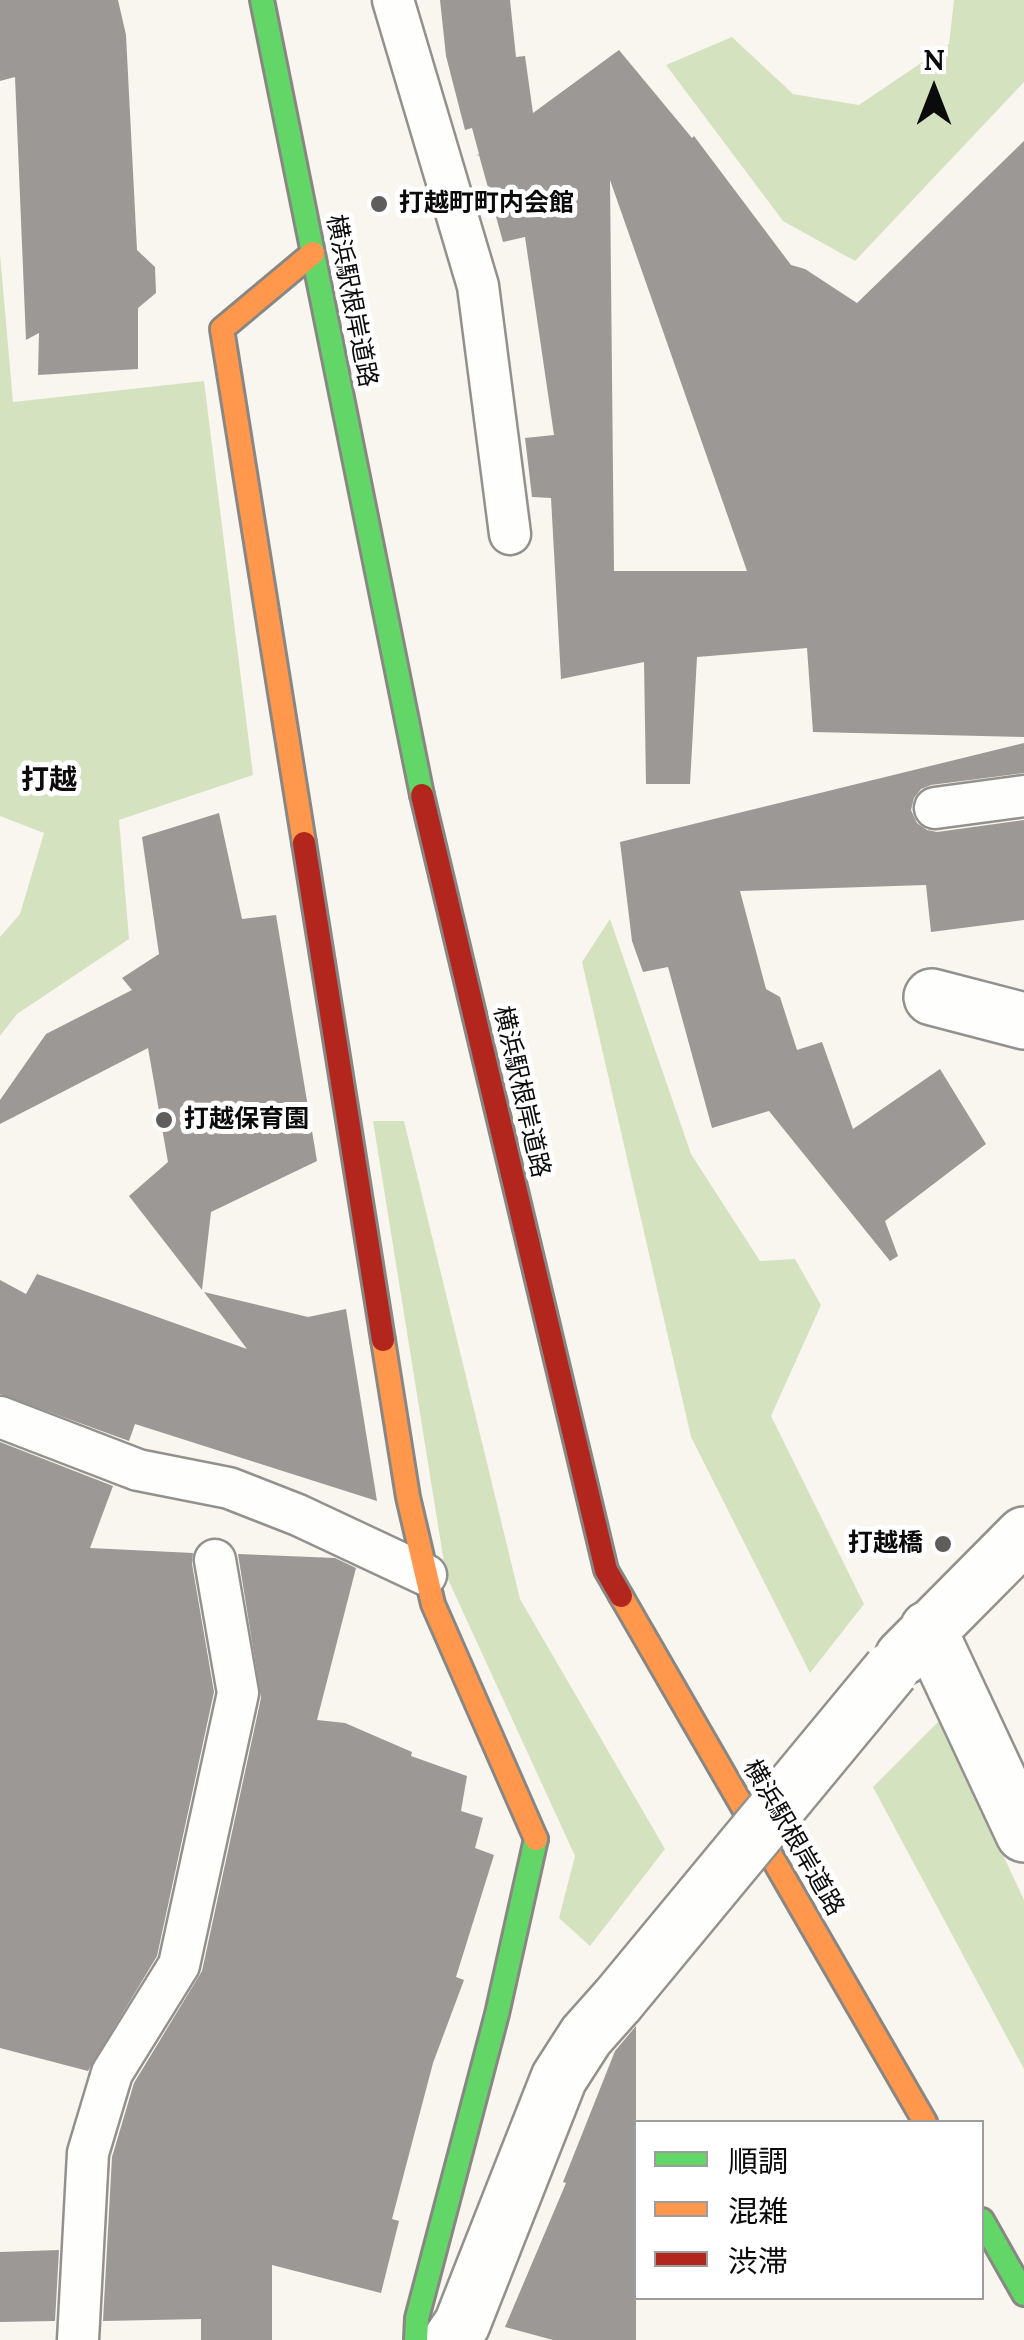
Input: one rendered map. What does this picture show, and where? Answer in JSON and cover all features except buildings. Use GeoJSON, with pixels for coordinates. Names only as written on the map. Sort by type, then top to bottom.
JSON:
{"type":"FeatureCollection","features":[{"type":"Feature","properties":{"kind":"main road","name":"横浜駅根岸道路"},"geometry":{"type":"LineString","coordinates":[[262,0],[420,781],[606,1570],[924,2120]]}},
{"type":"Feature","properties":{"kind":"main road"},"geometry":{"type":"LineString","coordinates":[[313,254],[222,328],[405,1477],[433,1604],[536,1842],[497,2014],[418,2318],[416,2340]]}},
{"type":"Feature","properties":{"kind":"main road"},"geometry":{"type":"LineString","coordinates":[[984,2224],[1024,2294]]}},
{"type":"Feature","properties":{"kind":"street"},"geometry":{"type":"LineString","coordinates":[[932,997],[1024,1021]]}},
{"type":"Feature","properties":{"kind":"street"},"geometry":{"type":"LineString","coordinates":[[451,2340],[462,2324],[560,2078],[586,2036],[891,1670],[1024,1535]]}},
{"type":"Feature","properties":{"kind":"street"},"geometry":{"type":"LineString","coordinates":[[928,1629],[1024,1834]]}},
{"type":"Feature","properties":{"kind":"lane"},"geometry":{"type":"LineString","coordinates":[[393,0],[478,286],[510,534]]}},
{"type":"Feature","properties":{"kind":"lane"},"geometry":{"type":"LineString","coordinates":[[935,808],[1024,796]]}},
{"type":"Feature","properties":{"kind":"lane"},"geometry":{"type":"LineString","coordinates":[[0,1417],[138,1470],[229,1488],[426,1574]]}},
{"type":"Feature","properties":{"kind":"lane"},"geometry":{"type":"LineString","coordinates":[[78,2340],[88,2153],[112,2073],[179,1965],[238,1694],[215,1560]]}},
{"type":"Feature","properties":{"kind":"green space"},"geometry":{"type":"Polygon","coordinates":[[[954,0],[1024,0],[1024,82],[855,261],[783,221],[666,65],[732,37],[793,94],[859,105],[949,44],[954,0]]]}},
{"type":"Feature","properties":{"kind":"green space"},"geometry":{"type":"Polygon","coordinates":[[[0,254],[13,402],[204,381],[253,775],[119,820],[129,939],[17,1014],[0,1036],[0,937],[20,914],[44,833],[0,816],[0,254]]]}},
{"type":"Feature","properties":{"kind":"green space"},"geometry":{"type":"Polygon","coordinates":[[[610,919],[691,1154],[760,1261],[795,1259],[821,1305],[771,1416],[864,1604],[810,1673],[691,1437],[582,962],[610,919]]]}},
{"type":"Feature","properties":{"kind":"green space"},"geometry":{"type":"Polygon","coordinates":[[[373,1121],[404,1121],[520,1599],[665,1849],[590,1946],[559,1918],[575,1856],[446,1575],[373,1121]]]}},
{"type":"Feature","properties":{"kind":"green space"},"geometry":{"type":"Polygon","coordinates":[[[940,1720],[1024,1900],[1024,2069],[873,1787],[940,1720]]]}},
{"type":"Feature","properties":{"kind":"traffic: fast"},"geometry":{"type":"LineString","coordinates":[[262,0],[422,795]]}},
{"type":"Feature","properties":{"kind":"traffic: fast"},"geometry":{"type":"LineString","coordinates":[[416,2340],[417,2318],[497,2014],[536,1839]]}},
{"type":"Feature","properties":{"kind":"traffic: fast"},"geometry":{"type":"LineString","coordinates":[[984,2224],[1024,2294]]}},
{"type":"Feature","properties":{"kind":"traffic: slow"},"geometry":{"type":"LineString","coordinates":[[304,843],[222,329],[313,253]]}},
{"type":"Feature","properties":{"kind":"traffic: slow"},"geometry":{"type":"LineString","coordinates":[[383,1340],[408,1497],[433,1604],[536,1839]]}},
{"type":"Feature","properties":{"kind":"traffic: slow"},"geometry":{"type":"LineString","coordinates":[[621,1596],[924,2120]]}},
{"type":"Feature","properties":{"kind":"traffic: jam"},"geometry":{"type":"LineString","coordinates":[[422,795],[606,1570],[621,1596]]}},
{"type":"Feature","properties":{"kind":"traffic: jam"},"geometry":{"type":"LineString","coordinates":[[304,843],[383,1340]]}},
{"type":"Feature","properties":{"kind":"place","name":"打越町町内会館"},"geometry":{"type":"Point","coordinates":[379,204]}},
{"type":"Feature","properties":{"kind":"place","name":"打越保育園"},"geometry":{"type":"Point","coordinates":[164,1120]}},
{"type":"Feature","properties":{"kind":"place","name":"打越橋"},"geometry":{"type":"Point","coordinates":[943,1544]}},
{"type":"Feature","properties":{"kind":"district","name":"打越"},"geometry":{"type":"Point","coordinates":[49,781]}}]}
